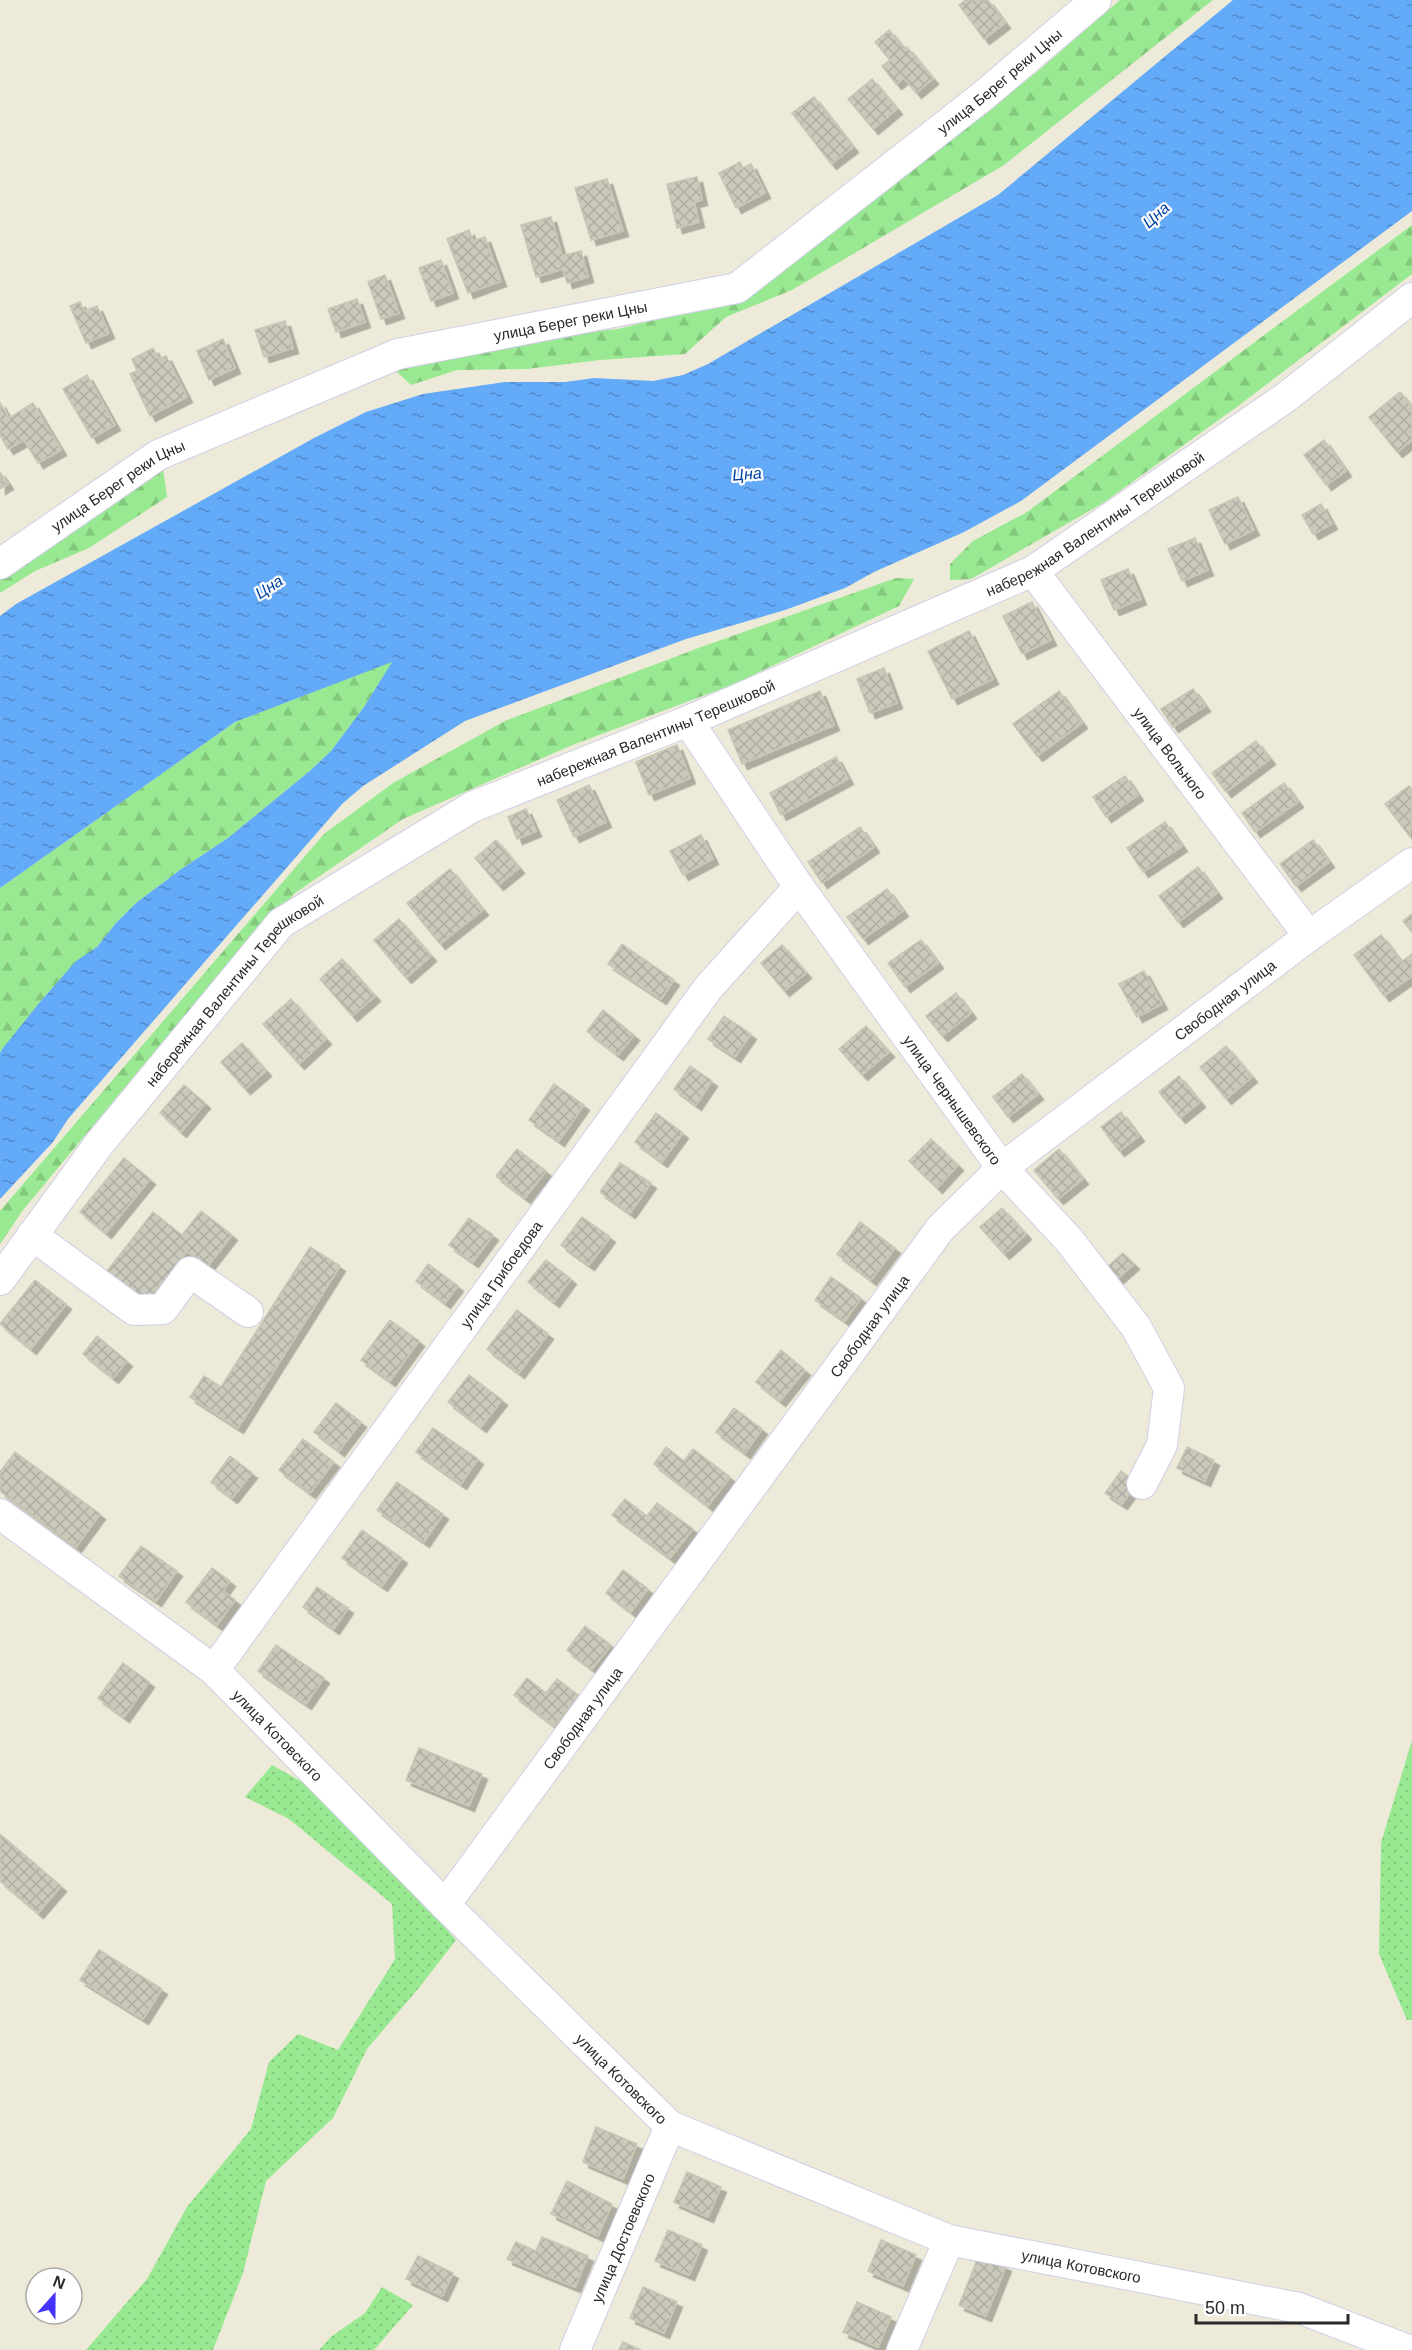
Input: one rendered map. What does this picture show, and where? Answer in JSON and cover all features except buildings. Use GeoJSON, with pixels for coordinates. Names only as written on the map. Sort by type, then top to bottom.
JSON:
{"type":"FeatureCollection","features":[{"type":"Feature","properties":{"kind":"street","name":"улица Берег реки Цны"},"geometry":{"type":"LineString","coordinates":[[0,564],[158,455],[398,354],[737,288],[983,96],[1096,0]]}},
{"type":"Feature","properties":{"kind":"street","name":"набережная Валентины Терешковой"},"geometry":{"type":"LineString","coordinates":[[0,1280],[99,1144],[281,923],[472,807],[687,721],[1033,571],[1284,398],[1412,298]]}},
{"type":"Feature","properties":{"kind":"street","name":"улица Вольного"},"geometry":{"type":"LineString","coordinates":[[1033,571],[1309,936]]}},
{"type":"Feature","properties":{"kind":"street","name":"улица Чернышевского"},"geometry":{"type":"LineString","coordinates":[[687,721],[799,887],[1002,1168],[1069,1240],[1136,1327],[1169,1388],[1162,1445],[1142,1484]]}},
{"type":"Feature","properties":{"kind":"street","name":"Свободная улица"},"geometry":{"type":"LineString","coordinates":[[445,1905],[940,1229],[1002,1168],[1309,936],[1412,863]]}},
{"type":"Feature","properties":{"kind":"street","name":"улица Грибоедова"},"geometry":{"type":"LineString","coordinates":[[214,1670],[708,988],[799,887]]}},
{"type":"Feature","properties":{"kind":"street"},"geometry":{"type":"LineString","coordinates":[[32,1236],[134,1310],[163,1309],[190,1272],[248,1312]]}},
{"type":"Feature","properties":{"kind":"street","name":"улица Котовского"},"geometry":{"type":"LineString","coordinates":[[0,1514],[214,1670],[445,1905],[670,2126],[949,2240],[1299,2308],[1408,2350]]}},
{"type":"Feature","properties":{"kind":"street","name":"улица Достоевского"},"geometry":{"type":"LineString","coordinates":[[574,2350],[670,2126]]}},
{"type":"Feature","properties":{"kind":"street"},"geometry":{"type":"LineString","coordinates":[[902,2350],[949,2240]]}},
{"type":"Feature","properties":{"kind":"green space"},"geometry":{"type":"Polygon","coordinates":[[[1120,0],[1213,0],[1004,165],[792,290],[726,317],[685,354],[600,360],[527,369],[457,370],[411,385],[397,372],[404,359],[522,338],[618,329],[735,300],[1037,72],[1120,0]]]}},
{"type":"Feature","properties":{"kind":"green space"},"geometry":{"type":"Polygon","coordinates":[[[1412,225],[1412,274],[1238,406],[1103,503],[971,579],[950,580],[950,564],[973,541],[1027,512],[1412,225]]]}},
{"type":"Feature","properties":{"kind":"green space"},"geometry":{"type":"Polygon","coordinates":[[[163,468],[167,497],[89,548],[35,571],[0,593],[0,574],[163,468]]]}},
{"type":"Feature","properties":{"kind":"green space"},"geometry":{"type":"Polygon","coordinates":[[[896,578],[914,579],[899,606],[734,684],[570,746],[403,819],[295,893],[229,962],[23,1210],[0,1244],[0,1211],[324,834],[393,783],[505,721],[704,646],[896,578]]]}},
{"type":"Feature","properties":{"kind":"green space"},"geometry":{"type":"Polygon","coordinates":[[[393,661],[364,707],[331,751],[228,838],[136,903],[97,947],[76,962],[40,1002],[0,1053],[0,888],[235,722],[393,661]]]}},
{"type":"Feature","properties":{"kind":"green space"},"geometry":{"type":"Polygon","coordinates":[[[1412,1740],[1412,2020],[1407,2020],[1379,1954],[1381,1843],[1412,1740]]]}},
{"type":"Feature","properties":{"kind":"green space"},"geometry":{"type":"Polygon","coordinates":[[[272,1765],[304,1783],[384,1858],[456,1940],[367,2049],[333,2118],[266,2181],[243,2273],[213,2350],[86,2350],[147,2279],[187,2207],[251,2129],[269,2062],[298,2034],[338,2050],[395,1959],[392,1904],[289,1819],[245,1797],[272,1765]]]}},
{"type":"Feature","properties":{"kind":"green space"},"geometry":{"type":"Polygon","coordinates":[[[382,2287],[413,2305],[374,2350],[319,2350],[332,2336],[365,2313],[382,2287]]]}},
{"type":"Feature","properties":{"kind":"water","name":"Цна"},"geometry":{"type":"Polygon","coordinates":[[[1233,0],[1412,0],[1412,211],[1021,501],[964,532],[874,572],[845,588],[785,610],[686,639],[465,721],[363,786],[342,804],[68,1119],[53,1142],[0,1199],[0,1053],[3,1048],[76,961],[97,947],[136,903],[228,838],[331,751],[364,707],[392,662],[235,722],[0,888],[0,616],[16,604],[314,438],[366,412],[423,394],[505,382],[565,382],[594,378],[653,381],[683,375],[708,364],[998,195],[1233,0]]]}}]}
